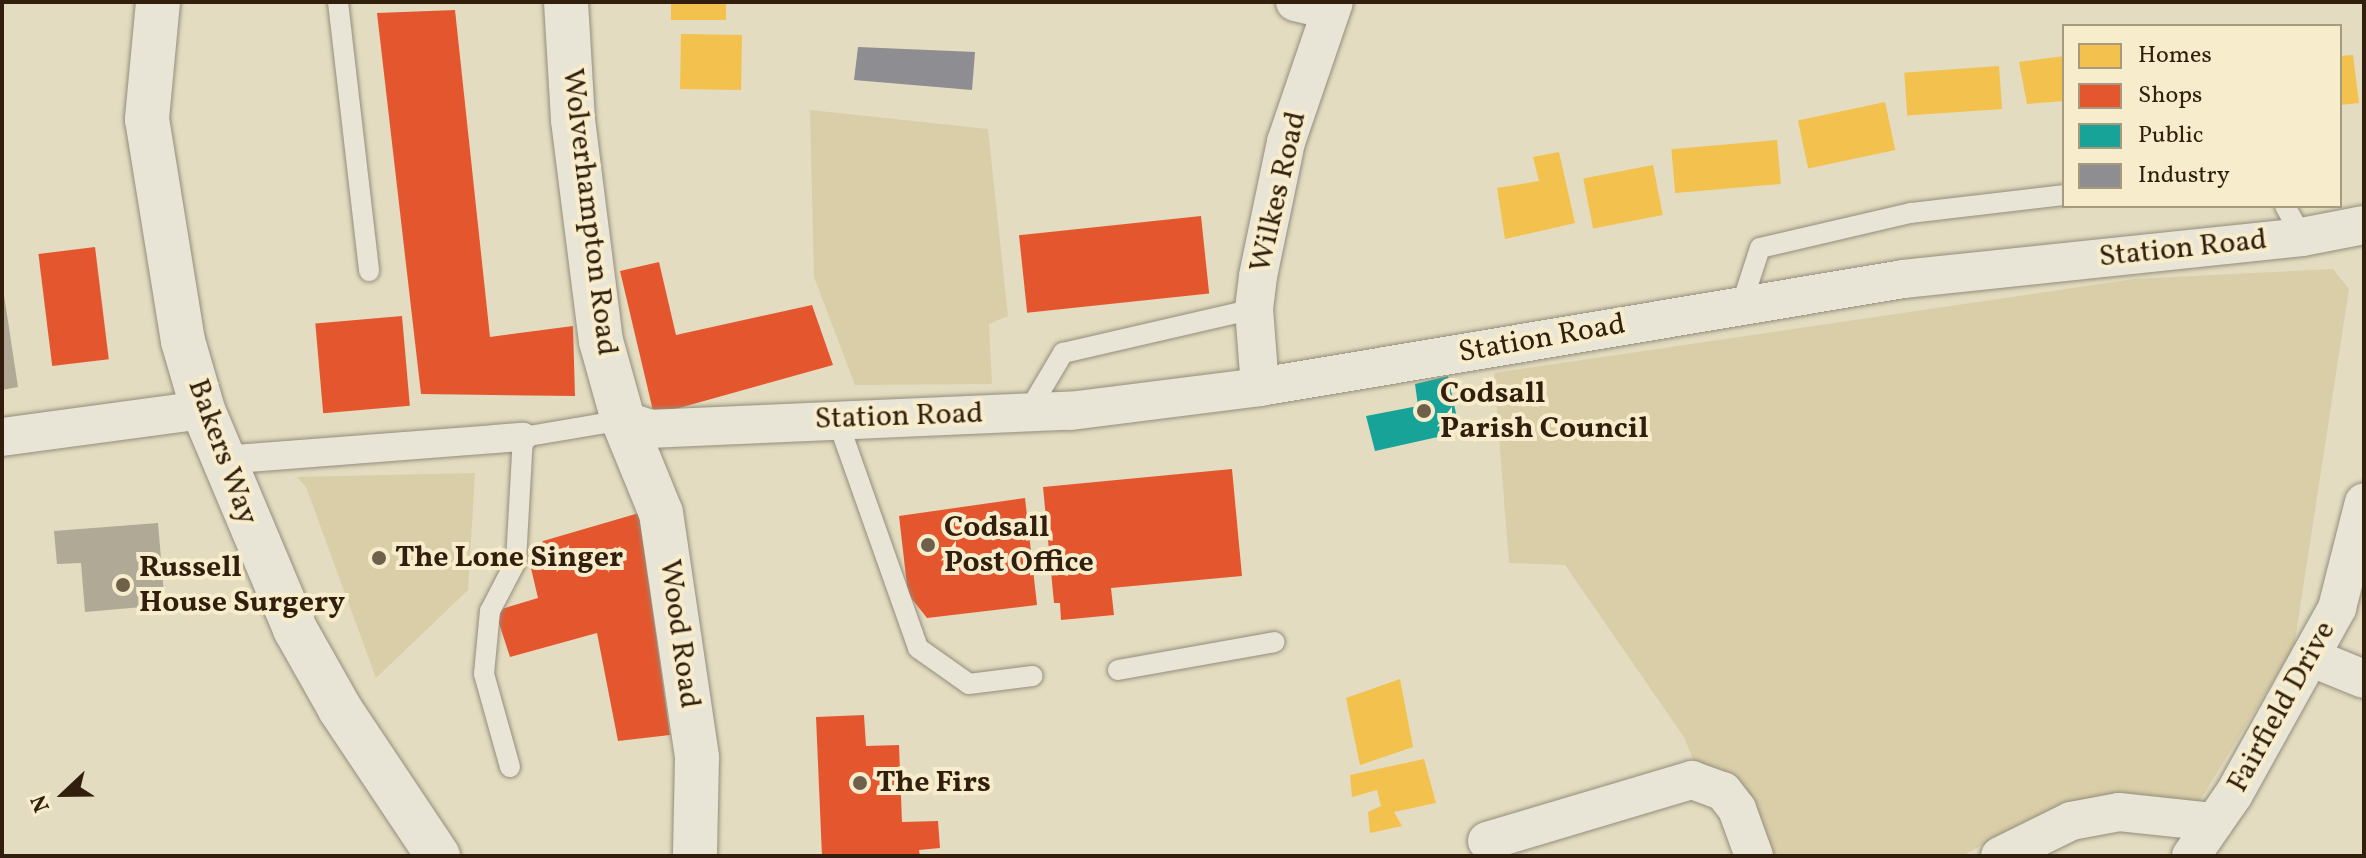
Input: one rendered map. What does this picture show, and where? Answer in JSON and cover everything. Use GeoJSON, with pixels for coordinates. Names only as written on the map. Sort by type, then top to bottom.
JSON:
{"type":"FeatureCollection","features":[{"type":"Feature","properties":{"kind":"street","name":"Bakers Way"},"geometry":{"type":"LineString","coordinates":[[158,2],[147,119],[183,341],[203,410],[295,629],[340,709],[438,856]]}},
{"type":"Feature","properties":{"kind":"street","name":"Wolverhampton Road"},"geometry":{"type":"LineString","coordinates":[[566,2],[573,120],[601,341],[623,420]]}},
{"type":"Feature","properties":{"kind":"street","name":"Wilkes Road"},"geometry":{"type":"LineString","coordinates":[[1260,387],[1254,309],[1286,142],[1320,5]]}},
{"type":"Feature","properties":{"kind":"street","name":"Station Road"},"geometry":{"type":"LineString","coordinates":[[623,420],[650,429],[1028,412],[1260,387],[1903,279],[2294,221],[2364,225]]}},
{"type":"Feature","properties":{"kind":"street"},"geometry":{"type":"LineString","coordinates":[[2,437],[203,410]]}},
{"type":"Feature","properties":{"kind":"street","name":"Wood Road"},"geometry":{"type":"LineString","coordinates":[[623,420],[661,513],[697,758],[695,856]]}},
{"type":"Feature","properties":{"kind":"street"},"geometry":{"type":"LineString","coordinates":[[222,460],[523,437]]}},
{"type":"Feature","properties":{"kind":"street","name":"Fairfield Drive"},"geometry":{"type":"LineString","coordinates":[[2191,856],[2214,822],[2337,608],[2364,502]]}},
{"type":"Feature","properties":{"kind":"street"},"geometry":{"type":"LineString","coordinates":[[2310,657],[2364,679]]}},
{"type":"Feature","properties":{"kind":"street"},"geometry":{"type":"LineString","coordinates":[[1487,841],[1692,780],[1709,782],[1723,791],[1737,809],[1754,856]]}},
{"type":"Feature","properties":{"kind":"street"},"geometry":{"type":"LineString","coordinates":[[2000,856],[2071,821],[2119,812],[2214,822]]}},
{"type":"Feature","properties":{"kind":"lane"},"geometry":{"type":"LineString","coordinates":[[338,2],[369,271]]}},
{"type":"Feature","properties":{"kind":"lane"},"geometry":{"type":"LineString","coordinates":[[1741,306],[1760,248],[1911,213],[2062,195]]}},
{"type":"Feature","properties":{"kind":"lane"},"geometry":{"type":"LineString","coordinates":[[1028,412],[1063,353],[1254,309]]}},
{"type":"Feature","properties":{"kind":"lane"},"geometry":{"type":"LineString","coordinates":[[837,419],[918,648],[969,684],[1032,676]]}},
{"type":"Feature","properties":{"kind":"lane"},"geometry":{"type":"LineString","coordinates":[[510,767],[484,674],[490,611],[516,561],[523,437],[623,420]]}},
{"type":"Feature","properties":{"kind":"lane"},"geometry":{"type":"LineString","coordinates":[[1118,670],[1275,642]]}},
{"type":"Feature","properties":{"kind":"shaded area"},"geometry":{"type":"Polygon","coordinates":[[[810,110],[988,129],[1008,316],[989,324],[992,384],[855,385],[814,277],[810,110]]]}},
{"type":"Feature","properties":{"kind":"shaded area"},"geometry":{"type":"Polygon","coordinates":[[[2333,269],[2349,289],[2294,647],[2196,807],[2112,799],[2032,818],[1962,856],[1762,856],[1725,772],[1694,762],[1684,737],[1565,565],[1509,563],[1494,373],[2134,279],[2333,269]]]}},
{"type":"Feature","properties":{"kind":"shaded area"},"geometry":{"type":"Polygon","coordinates":[[[475,473],[468,590],[376,678],[306,487],[297,477],[475,473]]]}},
{"type":"Feature","properties":{"kind":"building: Homes"},"geometry":{"type":"Polygon","coordinates":[[[671,2],[726,2],[726,20],[671,20],[671,2]]]}},
{"type":"Feature","properties":{"kind":"building: Homes"},"geometry":{"type":"Polygon","coordinates":[[[681,34],[742,35],[741,90],[680,89],[681,34]]]}},
{"type":"Feature","properties":{"kind":"building: Homes"},"geometry":{"type":"Polygon","coordinates":[[[2353,55],[2359,103],[2342,105],[2342,56],[2353,55]]]}},
{"type":"Feature","properties":{"kind":"building: Homes"},"geometry":{"type":"Polygon","coordinates":[[[2062,56],[2062,101],[2027,104],[2019,62],[2062,56]]]}},
{"type":"Feature","properties":{"kind":"building: Homes"},"geometry":{"type":"Polygon","coordinates":[[[1999,66],[2002,109],[1907,116],[1904,73],[1999,66]]]}},
{"type":"Feature","properties":{"kind":"building: Homes"},"geometry":{"type":"Polygon","coordinates":[[[1885,102],[1895,150],[1808,168],[1798,121],[1885,102]]]}},
{"type":"Feature","properties":{"kind":"building: Homes"},"geometry":{"type":"Polygon","coordinates":[[[1777,140],[1781,184],[1675,193],[1671,149],[1777,140]]]}},
{"type":"Feature","properties":{"kind":"building: Homes"},"geometry":{"type":"Polygon","coordinates":[[[1559,152],[1575,223],[1505,239],[1497,188],[1539,181],[1533,157],[1559,152]]]}},
{"type":"Feature","properties":{"kind":"building: Homes"},"geometry":{"type":"Polygon","coordinates":[[[1653,165],[1663,215],[1593,229],[1583,179],[1653,165]]]}},
{"type":"Feature","properties":{"kind":"building: Homes"},"geometry":{"type":"Polygon","coordinates":[[[1400,679],[1413,747],[1360,765],[1346,698],[1400,679]]]}},
{"type":"Feature","properties":{"kind":"building: Homes"},"geometry":{"type":"Polygon","coordinates":[[[1424,759],[1436,803],[1394,812],[1402,826],[1370,833],[1368,812],[1381,806],[1377,790],[1352,797],[1350,775],[1424,759]]]}},
{"type":"Feature","properties":{"kind":"building: Shops"},"geometry":{"type":"Polygon","coordinates":[[[455,10],[490,337],[573,326],[575,396],[421,394],[377,13],[455,10]]]}},
{"type":"Feature","properties":{"kind":"building: Shops"},"geometry":{"type":"Polygon","coordinates":[[[1201,216],[1209,294],[1027,313],[1019,235],[1201,216]]]}},
{"type":"Feature","properties":{"kind":"building: Shops"},"geometry":{"type":"Polygon","coordinates":[[[95,247],[109,359],[52,366],[38,254],[95,247]]]}},
{"type":"Feature","properties":{"kind":"building: Shops"},"geometry":{"type":"Polygon","coordinates":[[[659,262],[676,335],[812,305],[833,365],[654,415],[620,271],[659,262]]]}},
{"type":"Feature","properties":{"kind":"building: Shops"},"geometry":{"type":"Polygon","coordinates":[[[402,316],[410,406],[323,413],[315,324],[402,316]]]}},
{"type":"Feature","properties":{"kind":"building: Shops"},"geometry":{"type":"Polygon","coordinates":[[[1232,469],[1242,576],[1111,588],[1114,615],[1061,620],[1060,603],[1054,603],[1043,487],[1232,469]]]}},
{"type":"Feature","properties":{"kind":"building: Shops"},"geometry":{"type":"Polygon","coordinates":[[[1025,498],[1037,605],[927,618],[908,594],[899,516],[1025,498]]]}},
{"type":"Feature","properties":{"kind":"building: Shops"},"geometry":{"type":"Polygon","coordinates":[[[639,513],[670,735],[618,741],[597,633],[510,657],[495,611],[538,598],[530,564],[543,541],[639,513]]]}},
{"type":"Feature","properties":{"kind":"building: Shops","name":"The Firs"},"geometry":{"type":"Polygon","coordinates":[[[864,715],[866,746],[899,745],[902,822],[938,821],[940,848],[919,850],[920,856],[822,856],[816,717],[864,715]]]}},
{"type":"Feature","properties":{"kind":"building: Public","name":"Codsall Parish Council"},"geometry":{"type":"Polygon","coordinates":[[[1448,376],[1460,432],[1375,451],[1366,416],[1418,406],[1415,384],[1448,376]]]}},
{"type":"Feature","properties":{"kind":"building: Industry"},"geometry":{"type":"Polygon","coordinates":[[[858,47],[975,52],[972,90],[854,80],[858,47]]]}},
{"type":"Feature","properties":{"kind":"building: Other"},"geometry":{"type":"Polygon","coordinates":[[[2,282],[18,387],[2,390],[2,282]]]}},
{"type":"Feature","properties":{"kind":"building: Other","name":"Russell House Surgery"},"geometry":{"type":"Polygon","coordinates":[[[158,523],[165,605],[85,612],[81,563],[57,564],[54,531],[158,523]]]}},
{"type":"Feature","properties":{"kind":"place","name":"Codsall Parish Council"},"geometry":{"type":"Point","coordinates":[1424,411]}},
{"type":"Feature","properties":{"kind":"place","name":"Codsall Post Office"},"geometry":{"type":"Point","coordinates":[928,545]}},
{"type":"Feature","properties":{"kind":"place","name":"The Lone Singer"},"geometry":{"type":"Point","coordinates":[379,558]}},
{"type":"Feature","properties":{"kind":"place","name":"Russell House Surgery"},"geometry":{"type":"Point","coordinates":[123,585]}},
{"type":"Feature","properties":{"kind":"place","name":"The Firs"},"geometry":{"type":"Point","coordinates":[860,783]}}]}
